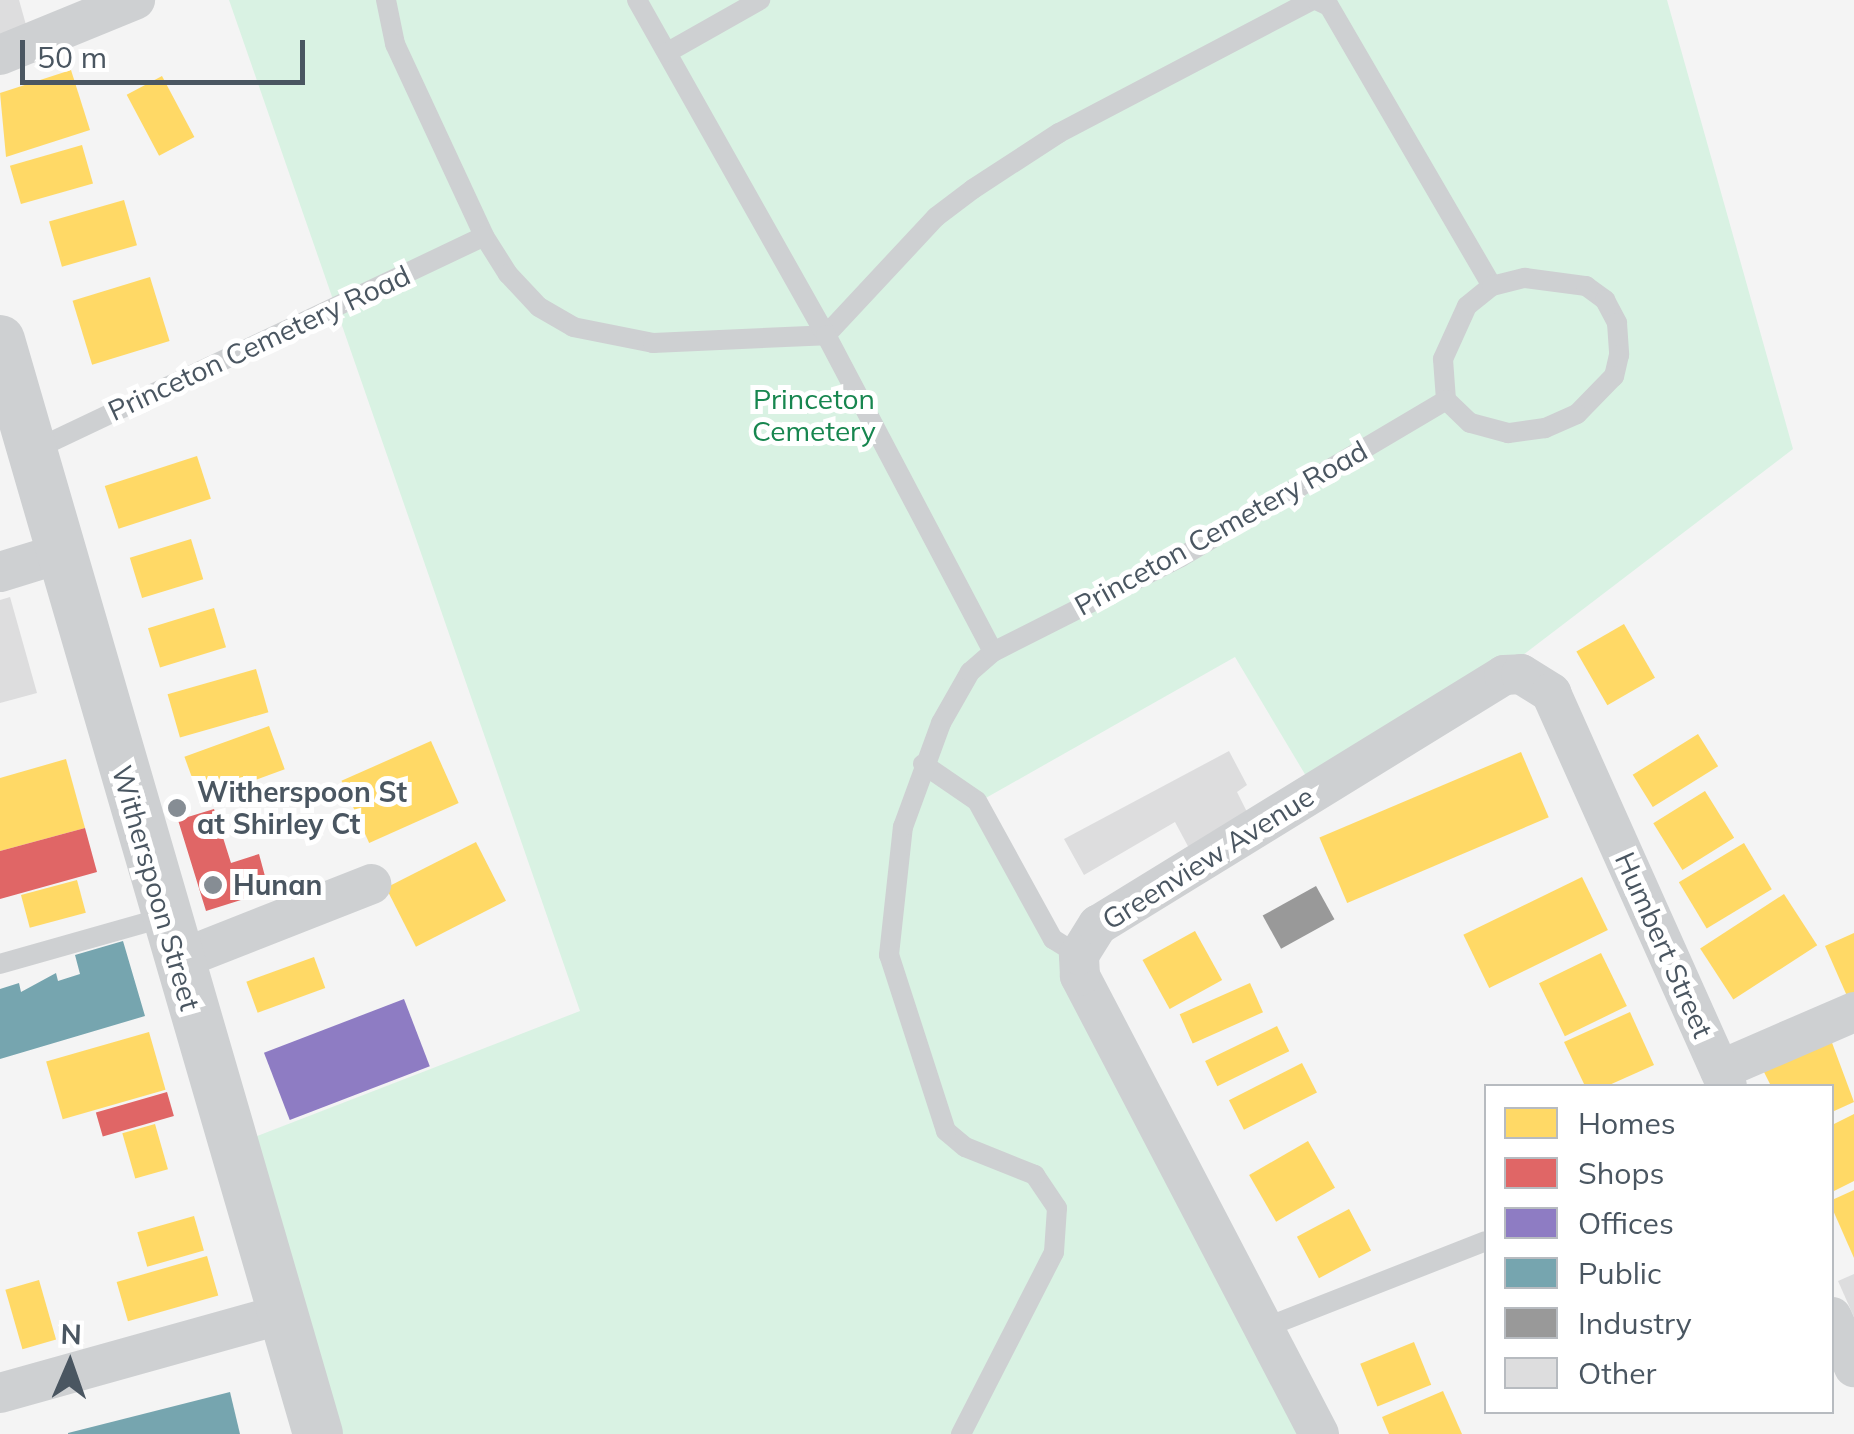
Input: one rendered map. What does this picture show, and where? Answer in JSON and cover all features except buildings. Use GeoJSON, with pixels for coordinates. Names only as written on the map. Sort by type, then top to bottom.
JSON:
{"type":"FeatureCollection","features":[{"type":"Feature","properties":{"kind":"street"},"geometry":{"type":"LineString","coordinates":[[0,55],[88,9],[135,0]]}},
{"type":"Feature","properties":{"kind":"street","name":"Witherspoon Street"},"geometry":{"type":"LineString","coordinates":[[0,340],[170,939],[318,1434]]}},
{"type":"Feature","properties":{"kind":"street"},"geometry":{"type":"LineString","coordinates":[[0,572],[62,553]]}},
{"type":"Feature","properties":{"kind":"street","name":"Greenview Avenue"},"geometry":{"type":"LineString","coordinates":[[1319,1434],[1080,976],[1079,955],[1098,925],[1504,676],[1538,679],[1551,693],[1601,803]]}},
{"type":"Feature","properties":{"kind":"street","name":"Humbert Street"},"geometry":{"type":"LineString","coordinates":[[1601,803],[1724,1078]]}},
{"type":"Feature","properties":{"kind":"street"},"geometry":{"type":"LineString","coordinates":[[170,939],[371,884]]}},
{"type":"Feature","properties":{"kind":"street"},"geometry":{"type":"LineString","coordinates":[[1724,1078],[1854,1012]]}},
{"type":"Feature","properties":{"kind":"street"},"geometry":{"type":"LineString","coordinates":[[0,1392],[283,1314]]}},
{"type":"Feature","properties":{"kind":"lane"},"geometry":{"type":"LineString","coordinates":[[386,0],[395,44],[484,236],[539,308],[615,340],[826,335],[936,217],[973,188],[1059,133],[1314,0],[1329,6],[1492,286]]}},
{"type":"Feature","properties":{"kind":"lane"},"geometry":{"type":"LineString","coordinates":[[637,0],[826,335],[994,652]]}},
{"type":"Feature","properties":{"kind":"lane"},"geometry":{"type":"LineString","coordinates":[[668,52],[760,0]]}},
{"type":"Feature","properties":{"kind":"lane","name":"Princeton Cemetery Road"},"geometry":{"type":"LineString","coordinates":[[34,450],[484,236]]}},
{"type":"Feature","properties":{"kind":"lane"},"geometry":{"type":"LineString","coordinates":[[1556,278],[1586,286],[1605,300],[1617,324],[1614,376],[1578,414],[1545,428],[1508,433],[1470,423],[1446,400],[1443,360],[1452,329],[1468,306],[1492,286],[1556,278]]}},
{"type":"Feature","properties":{"kind":"lane","name":"Princeton Cemetery Road"},"geometry":{"type":"LineString","coordinates":[[961,1434],[1054,1252],[1057,1208],[1034,1175],[964,1147],[946,1131],[931,1102],[888,954],[893,877],[923,764],[970,672],[994,652],[1181,558],[1446,400]]}},
{"type":"Feature","properties":{"kind":"lane"},"geometry":{"type":"LineString","coordinates":[[923,764],[957,782],[993,820],[1054,940],[1079,955]]}},
{"type":"Feature","properties":{"kind":"lane"},"geometry":{"type":"LineString","coordinates":[[0,964],[170,939]]}},
{"type":"Feature","properties":{"kind":"lane"},"geometry":{"type":"LineString","coordinates":[[1264,1328],[1484,1243]]}},
{"type":"Feature","properties":{"kind":"green space","name":"Princeton Cemetery"},"geometry":{"type":"Polygon","coordinates":[[[229,0],[1667,0],[1793,449],[1523,655],[1309,781],[1235,657],[984,799],[1310,1434],[316,1434],[224,1149],[580,1011],[229,0]]]}},
{"type":"Feature","properties":{"kind":"place","name":"Witherspoon St at Shirley Ct"},"geometry":{"type":"Point","coordinates":[177,808]}},
{"type":"Feature","properties":{"kind":"place","name":"Hunan"},"geometry":{"type":"Point","coordinates":[213,885]}}]}
